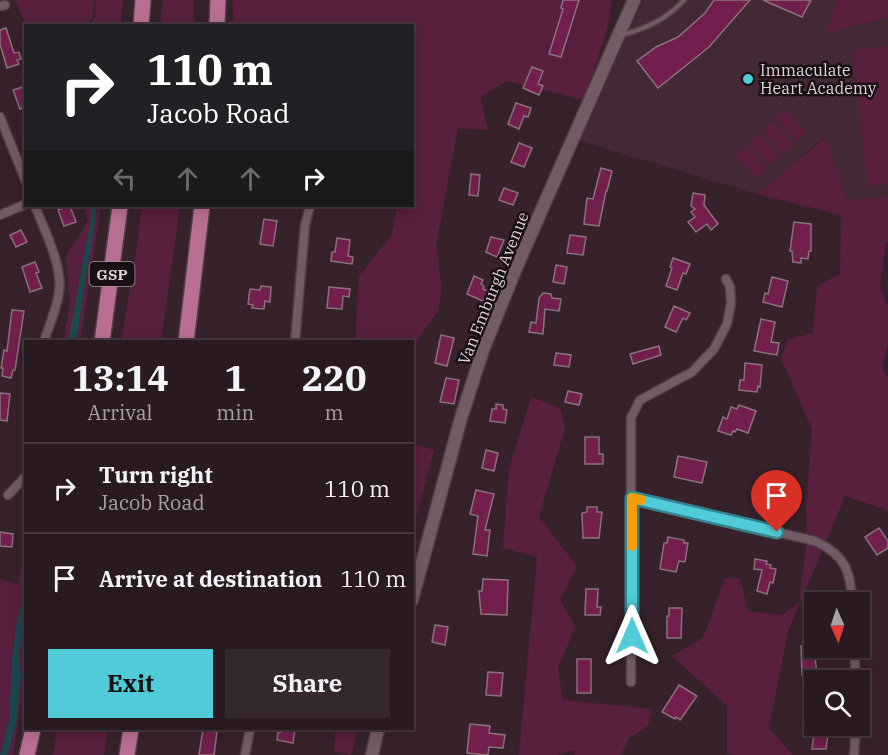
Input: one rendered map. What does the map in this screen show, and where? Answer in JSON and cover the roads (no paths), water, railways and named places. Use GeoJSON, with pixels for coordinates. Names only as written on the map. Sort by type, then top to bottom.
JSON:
{"type":"FeatureCollection","features":[{"type":"Feature","properties":{"kind":"highway"},"geometry":{"type":"LineString","coordinates":[[141,24],[143,0]]}},
{"type":"Feature","properties":{"kind":"highway"},"geometry":{"type":"LineString","coordinates":[[217,24],[218,0]]}},
{"type":"Feature","properties":{"kind":"highway","name":"GSP"},"geometry":{"type":"LineString","coordinates":[[102,340],[120,207]]}},
{"type":"Feature","properties":{"kind":"highway"},"geometry":{"type":"LineString","coordinates":[[186,340],[202,207]]}},
{"type":"Feature","properties":{"kind":"highway"},"geometry":{"type":"LineString","coordinates":[[27,755],[33,730]]}},
{"type":"Feature","properties":{"kind":"highway"},"geometry":{"type":"LineString","coordinates":[[36,755],[40,730]]}},
{"type":"Feature","properties":{"kind":"highway"},"geometry":{"type":"LineString","coordinates":[[127,755],[131,730]]}},
{"type":"Feature","properties":{"kind":"main road","name":"Van Emburgh Avenue"},"geometry":{"type":"LineString","coordinates":[[414,593],[461,418],[483,350],[516,268],[634,0]]}},
{"type":"Feature","properties":{"kind":"main road"},"geometry":{"type":"LineString","coordinates":[[372,755],[378,730]]}},
{"type":"Feature","properties":{"kind":"street"},"geometry":{"type":"LineString","coordinates":[[0,117],[24,177]]}},
{"type":"Feature","properties":{"kind":"street"},"geometry":{"type":"LineString","coordinates":[[0,214],[24,205]]}},
{"type":"Feature","properties":{"kind":"street"},"geometry":{"type":"LineString","coordinates":[[35,207],[59,275],[60,286],[45,340]]}},
{"type":"Feature","properties":{"kind":"street"},"geometry":{"type":"LineString","coordinates":[[295,340],[305,225],[310,207]]}},
{"type":"Feature","properties":{"kind":"street"},"geometry":{"type":"LineString","coordinates":[[632,682],[632,442],[629,427],[634,408],[640,400],[692,372],[714,349],[727,324],[731,303],[730,287],[726,279]]}},
{"type":"Feature","properties":{"kind":"street"},"geometry":{"type":"LineString","coordinates":[[8,495],[24,478]]}},
{"type":"Feature","properties":{"kind":"street"},"geometry":{"type":"LineString","coordinates":[[632,498],[815,541],[826,546],[842,562],[851,581],[852,592]]}},
{"type":"Feature","properties":{"kind":"street"},"geometry":{"type":"LineString","coordinates":[[245,755],[250,730]]}},
{"type":"Feature","properties":{"kind":"street"},"geometry":{"type":"LineString","coordinates":[[854,755],[855,736]]}},
{"type":"Feature","properties":{"kind":"lane"},"geometry":{"type":"LineString","coordinates":[[618,36],[644,30],[672,13],[684,0]]}},
{"type":"Feature","properties":{"kind":"water"},"geometry":{"type":"Polygon","coordinates":[[[91,207],[95,207],[96,215],[76,340],[68,340],[91,218],[91,207]]]}},
{"type":"Feature","properties":{"kind":"water"},"geometry":{"type":"Polygon","coordinates":[[[24,593],[24,639],[19,650],[21,677],[16,724],[7,755],[0,755],[9,722],[12,660],[17,621],[24,593]]]}},
{"type":"Feature","properties":{"kind":"place","name":"Immaculate Heart Academy"},"geometry":{"type":"Point","coordinates":[748,79]}}]}
